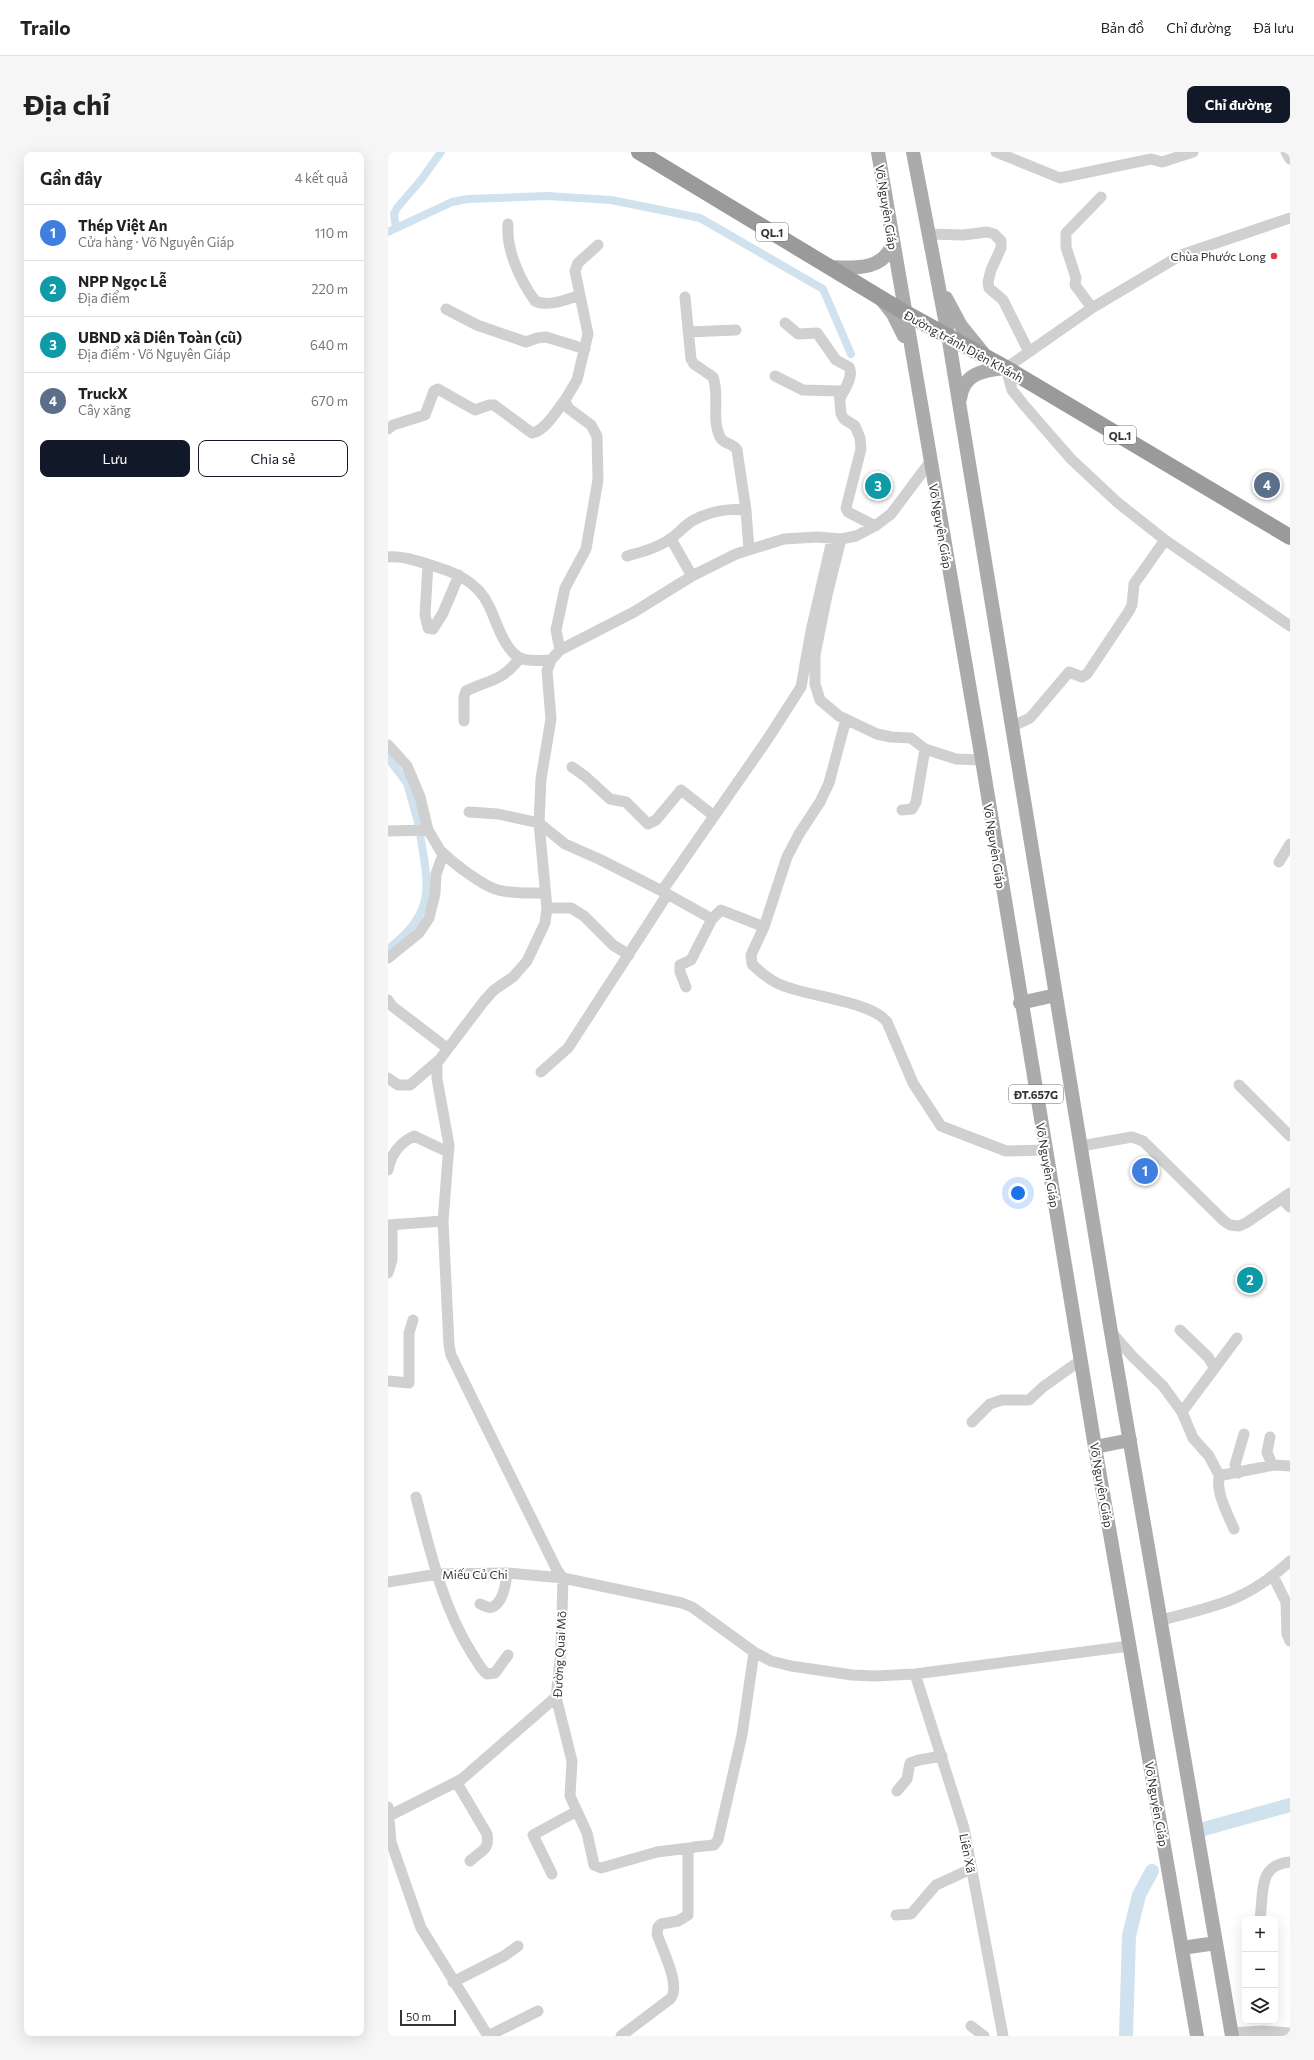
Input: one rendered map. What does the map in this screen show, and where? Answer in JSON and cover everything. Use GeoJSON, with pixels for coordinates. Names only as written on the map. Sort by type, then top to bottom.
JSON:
{"type":"FeatureCollection","features":[{"type":"Feature","properties":{"kind":"highway","name":"Đường tránh Diên Khánh"},"geometry":{"type":"LineString","coordinates":[[639,152],[880,298],[1006,368],[1290,537]]}},
{"type":"Feature","properties":{"kind":"main road","name":"Võ Nguyên Giáp"},"geometry":{"type":"LineString","coordinates":[[878,152],[904,312],[982,760],[1020,1003],[1095,1447],[1197,2036]]}},
{"type":"Feature","properties":{"kind":"main road","name":"ĐT.657G"},"geometry":{"type":"LineString","coordinates":[[913,152],[948,335],[1111,1332],[1231,2034]]}},
{"type":"Feature","properties":{"kind":"main road"},"geometry":{"type":"LineString","coordinates":[[830,268],[849,268],[875,264],[885,258],[893,242]]}},
{"type":"Feature","properties":{"kind":"main road"},"geometry":{"type":"LineString","coordinates":[[936,275],[948,303],[961,326],[978,348],[989,359]]}},
{"type":"Feature","properties":{"kind":"main road"},"geometry":{"type":"LineString","coordinates":[[880,298],[893,314],[911,349]]}},
{"type":"Feature","properties":{"kind":"main road"},"geometry":{"type":"LineString","coordinates":[[959,405],[962,387],[969,378],[984,370],[1006,368]]}},
{"type":"Feature","properties":{"kind":"main road"},"geometry":{"type":"LineString","coordinates":[[1020,1003],[1056,995]]}},
{"type":"Feature","properties":{"kind":"main road"},"geometry":{"type":"LineString","coordinates":[[1095,1447],[1130,1440]]}},
{"type":"Feature","properties":{"kind":"main road"},"geometry":{"type":"LineString","coordinates":[[1182,1948],[1216,1943]]}},
{"type":"Feature","properties":{"kind":"street"},"geometry":{"type":"LineString","coordinates":[[996,152],[1060,178],[1150,156],[1162,162],[1193,152]]}},
{"type":"Feature","properties":{"kind":"street"},"geometry":{"type":"LineString","coordinates":[[1286,152],[1290,159]]}},
{"type":"Feature","properties":{"kind":"street"},"geometry":{"type":"LineString","coordinates":[[1092,308],[1075,285],[1076,278],[1066,247],[1066,233],[1101,197]]}},
{"type":"Feature","properties":{"kind":"street"},"geometry":{"type":"LineString","coordinates":[[1290,218],[1180,255],[1092,308],[1006,368],[1012,390],[1024,406],[1071,459],[1117,502],[1165,540],[1290,626]]}},
{"type":"Feature","properties":{"kind":"street"},"geometry":{"type":"LineString","coordinates":[[508,224],[508,243],[518,270],[534,302],[556,302],[580,295]]}},
{"type":"Feature","properties":{"kind":"street"},"geometry":{"type":"LineString","coordinates":[[929,234],[963,235],[987,232],[994,234],[1001,241],[1001,248],[991,270],[988,282],[989,288],[1003,300],[1028,352]]}},
{"type":"Feature","properties":{"kind":"street"},"geometry":{"type":"LineString","coordinates":[[388,428],[425,415],[434,392],[438,389],[475,410],[491,404],[532,434],[537,432],[565,400],[577,380],[585,349],[587,327],[575,276],[576,267],[598,245]]}},
{"type":"Feature","properties":{"kind":"street"},"geometry":{"type":"LineString","coordinates":[[685,297],[688,332],[693,362],[711,375],[714,380],[716,421],[720,438],[724,442],[734,445],[737,450],[746,510],[748,550]]}},
{"type":"Feature","properties":{"kind":"street"},"geometry":{"type":"LineString","coordinates":[[446,309],[477,325],[526,342],[537,338],[546,337],[585,349]]}},
{"type":"Feature","properties":{"kind":"street"},"geometry":{"type":"LineString","coordinates":[[785,323],[798,334],[817,333],[836,360],[848,367],[851,374],[840,398]]}},
{"type":"Feature","properties":{"kind":"street"},"geometry":{"type":"LineString","coordinates":[[688,332],[736,330]]}},
{"type":"Feature","properties":{"kind":"street"},"geometry":{"type":"LineString","coordinates":[[774,376],[803,390],[837,390],[840,398],[842,417],[855,426],[861,443],[861,449],[846,508],[848,512],[875,526]]}},
{"type":"Feature","properties":{"kind":"street"},"geometry":{"type":"LineString","coordinates":[[560,650],[556,630],[565,588],[586,549],[598,480],[597,436],[591,425],[568,408],[565,400]]}},
{"type":"Feature","properties":{"kind":"street"},"geometry":{"type":"LineString","coordinates":[[389,1080],[398,1085],[413,1084],[438,1061],[484,1001],[494,990],[513,977],[527,961],[542,932],[547,908],[539,823],[541,779],[551,719],[547,671],[550,660],[560,650],[634,612],[692,576],[748,550],[794,538],[817,537],[837,540],[856,536],[875,526],[894,510],[930,462]]}},
{"type":"Feature","properties":{"kind":"street"},"geometry":{"type":"LineString","coordinates":[[627,556],[653,549],[671,539],[692,522],[714,512],[725,509],[746,510]]}},
{"type":"Feature","properties":{"kind":"street"},"geometry":{"type":"LineString","coordinates":[[671,539],[692,576]]}},
{"type":"Feature","properties":{"kind":"street"},"geometry":{"type":"LineString","coordinates":[[837,540],[818,636],[814,673],[816,688],[820,700],[828,708],[846,719],[884,736],[911,738],[925,749],[956,759],[982,760]]}},
{"type":"Feature","properties":{"kind":"street"},"geometry":{"type":"LineString","coordinates":[[541,1072],[568,1048],[629,955],[665,893],[714,816],[767,740],[803,682],[811,631],[837,540]]}},
{"type":"Feature","properties":{"kind":"street"},"geometry":{"type":"LineString","coordinates":[[1011,727],[1030,718],[1069,672],[1082,677],[1087,674],[1129,611],[1132,605],[1134,584],[1165,540]]}},
{"type":"Feature","properties":{"kind":"street"},"geometry":{"type":"LineString","coordinates":[[388,557],[401,557],[428,564],[459,575],[474,586],[482,595],[503,638],[520,658],[550,660]]}},
{"type":"Feature","properties":{"kind":"street"},"geometry":{"type":"LineString","coordinates":[[428,564],[425,615],[428,628],[433,628],[438,622],[459,575]]}},
{"type":"Feature","properties":{"kind":"street"},"geometry":{"type":"LineString","coordinates":[[464,721],[464,697],[466,691],[495,681],[508,672],[520,658]]}},
{"type":"Feature","properties":{"kind":"street"},"geometry":{"type":"LineString","coordinates":[[846,719],[829,783],[817,808],[799,834],[787,857],[764,927],[751,955],[752,964],[768,978],[785,986],[865,1008],[882,1016],[913,1083],[941,1126],[1006,1151],[1046,1150]]}},
{"type":"Feature","properties":{"kind":"street"},"geometry":{"type":"LineString","coordinates":[[388,745],[401,758],[410,771],[420,797],[428,830],[442,852],[460,867],[496,890],[518,893],[545,893]]}},
{"type":"Feature","properties":{"kind":"street"},"geometry":{"type":"LineString","coordinates":[[902,810],[910,810],[915,805],[925,749]]}},
{"type":"Feature","properties":{"kind":"street"},"geometry":{"type":"LineString","coordinates":[[572,768],[586,777],[610,798],[626,802],[648,824],[656,820],[681,790],[714,816]]}},
{"type":"Feature","properties":{"kind":"street"},"geometry":{"type":"LineString","coordinates":[[469,812],[498,814],[539,823],[565,844],[599,859],[712,919]]}},
{"type":"Feature","properties":{"kind":"street"},"geometry":{"type":"LineString","coordinates":[[388,831],[428,830]]}},
{"type":"Feature","properties":{"kind":"street"},"geometry":{"type":"LineString","coordinates":[[1279,862],[1290,844]]}},
{"type":"Feature","properties":{"kind":"street"},"geometry":{"type":"LineString","coordinates":[[388,958],[420,933],[429,918],[434,900],[436,874],[442,852]]}},
{"type":"Feature","properties":{"kind":"street"},"geometry":{"type":"LineString","coordinates":[[547,908],[571,908],[584,916],[613,944],[629,955]]}},
{"type":"Feature","properties":{"kind":"street"},"geometry":{"type":"LineString","coordinates":[[686,987],[680,972],[680,965],[691,960],[712,919],[721,910],[764,927]]}},
{"type":"Feature","properties":{"kind":"street"},"geometry":{"type":"LineString","coordinates":[[388,1000],[392,1006],[447,1048]]}},
{"type":"Feature","properties":{"kind":"street"},"geometry":{"type":"LineString","coordinates":[[438,1061],[437,1079],[448,1130],[448,1152],[443,1221],[448,1332],[452,1355],[557,1570],[563,1578]]}},
{"type":"Feature","properties":{"kind":"street"},"geometry":{"type":"LineString","coordinates":[[1239,1086],[1290,1136]]}},
{"type":"Feature","properties":{"kind":"street"},"geometry":{"type":"LineString","coordinates":[[388,1170],[390,1161],[396,1149],[414,1136],[448,1152]]}},
{"type":"Feature","properties":{"kind":"street"},"geometry":{"type":"LineString","coordinates":[[1081,1146],[1132,1137],[1140,1139],[1164,1161],[1212,1211],[1230,1225],[1239,1226],[1246,1223],[1286,1196],[1290,1207]]}},
{"type":"Feature","properties":{"kind":"street"},"geometry":{"type":"LineString","coordinates":[[388,1273],[392,1260],[390,1225],[443,1221]]}},
{"type":"Feature","properties":{"kind":"street"},"geometry":{"type":"LineString","coordinates":[[388,1381],[409,1383],[409,1333],[413,1320]]}},
{"type":"Feature","properties":{"kind":"street"},"geometry":{"type":"LineString","coordinates":[[1180,1330],[1208,1357],[1214,1367]]}},
{"type":"Feature","properties":{"kind":"street"},"geometry":{"type":"LineString","coordinates":[[1111,1332],[1133,1357],[1159,1381],[1182,1412],[1193,1438],[1209,1456],[1220,1474],[1218,1480],[1219,1489],[1234,1529]]}},
{"type":"Feature","properties":{"kind":"street"},"geometry":{"type":"LineString","coordinates":[[1182,1412],[1237,1338]]}},
{"type":"Feature","properties":{"kind":"street"},"geometry":{"type":"LineString","coordinates":[[972,1422],[990,1404],[1002,1400],[1029,1400],[1043,1387],[1081,1360]]}},
{"type":"Feature","properties":{"kind":"street"},"geometry":{"type":"LineString","coordinates":[[1238,1473],[1235,1465],[1244,1434]]}},
{"type":"Feature","properties":{"kind":"street"},"geometry":{"type":"LineString","coordinates":[[1270,1437],[1267,1452],[1272,1465]]}},
{"type":"Feature","properties":{"kind":"street"},"geometry":{"type":"LineString","coordinates":[[1220,1474],[1238,1473],[1272,1465],[1290,1466]]}},
{"type":"Feature","properties":{"kind":"street"},"geometry":{"type":"LineString","coordinates":[[416,1497],[438,1574],[454,1622],[483,1671],[487,1674],[493,1674],[508,1655]]}},
{"type":"Feature","properties":{"kind":"street"},"geometry":{"type":"LineString","coordinates":[[1161,1620],[1234,1600],[1273,1576],[1290,1561]]}},
{"type":"Feature","properties":{"kind":"street"},"geometry":{"type":"LineString","coordinates":[[480,1604],[490,1608],[494,1606],[505,1590],[507,1573]]}},
{"type":"Feature","properties":{"kind":"street","name":"Miếu Củ Chi"},"geometry":{"type":"LineString","coordinates":[[388,1582],[438,1574],[507,1573],[563,1578],[690,1606],[754,1652],[783,1664],[852,1675],[875,1676],[915,1674],[1129,1646]]}},
{"type":"Feature","properties":{"kind":"street"},"geometry":{"type":"LineString","coordinates":[[1273,1576],[1286,1602],[1287,1634],[1290,1641]]}},
{"type":"Feature","properties":{"kind":"street","name":"Đường Quai Mõ"},"geometry":{"type":"LineString","coordinates":[[563,1578],[561,1651],[556,1698],[572,1761],[570,1791],[576,1811],[587,1833],[594,1865],[598,1868],[657,1852],[689,1848]]}},
{"type":"Feature","properties":{"kind":"street"},"geometry":{"type":"LineString","coordinates":[[621,2036],[674,1995],[674,1983],[657,1934],[657,1929],[661,1924],[678,1921],[688,1915],[687,1852],[689,1848],[714,1845],[718,1840],[742,1735],[754,1652]]}},
{"type":"Feature","properties":{"kind":"street","name":"Liên Xã"},"geometry":{"type":"LineString","coordinates":[[915,1674],[960,1811],[1003,2036]]}},
{"type":"Feature","properties":{"kind":"street"},"geometry":{"type":"LineString","coordinates":[[538,2011],[488,2036],[453,1982],[421,1928],[391,1842],[388,1811],[456,1783],[556,1698]]}},
{"type":"Feature","properties":{"kind":"street"},"geometry":{"type":"LineString","coordinates":[[897,1791],[908,1777],[910,1763],[942,1756]]}},
{"type":"Feature","properties":{"kind":"street"},"geometry":{"type":"LineString","coordinates":[[456,1783],[487,1834],[487,1848],[470,1861]]}},
{"type":"Feature","properties":{"kind":"street"},"geometry":{"type":"LineString","coordinates":[[552,1874],[533,1835],[576,1811]]}},
{"type":"Feature","properties":{"kind":"street"},"geometry":{"type":"LineString","coordinates":[[1260,1916],[1266,1874],[1276,1865],[1290,1862]]}},
{"type":"Feature","properties":{"kind":"street"},"geometry":{"type":"LineString","coordinates":[[896,1915],[911,1914],[936,1884],[972,1869]]}},
{"type":"Feature","properties":{"kind":"street"},"geometry":{"type":"LineString","coordinates":[[453,1982],[504,1956],[518,1946]]}},
{"type":"Feature","properties":{"kind":"street"},"geometry":{"type":"LineString","coordinates":[[971,2026],[984,2036]]}},
{"type":"Feature","properties":{"kind":"street"},"geometry":{"type":"LineString","coordinates":[[1231,2034],[1262,2029],[1290,2033]]}},
{"type":"Feature","properties":{"kind":"waterway"},"geometry":{"type":"LineString","coordinates":[[396,228],[394,214],[397,208],[421,180],[441,152]]}},
{"type":"Feature","properties":{"kind":"waterway"},"geometry":{"type":"LineString","coordinates":[[388,232],[452,202],[468,199],[547,196],[611,200],[700,218],[823,289],[851,354]]}},
{"type":"Feature","properties":{"kind":"waterway"},"geometry":{"type":"LineString","coordinates":[[388,758],[407,783],[419,826]]}},
{"type":"Feature","properties":{"kind":"waterway"},"geometry":{"type":"LineString","coordinates":[[388,949],[404,936],[415,923],[422,911],[425,898],[426,869],[420,834]]}},
{"type":"Feature","properties":{"kind":"waterway"},"geometry":{"type":"LineString","coordinates":[[1200,1830],[1290,1805]]}},
{"type":"Feature","properties":{"kind":"waterway"},"geometry":{"type":"LineString","coordinates":[[1126,2036],[1129,1936],[1139,1895],[1152,1871]]}},
{"type":"Feature","properties":{"kind":"place","name":"Chùa Phước Long"},"geometry":{"type":"Point","coordinates":[1274,256]}},
{"type":"Feature","properties":{"kind":"place","name":"TruckX"},"geometry":{"type":"Point","coordinates":[1267,485]}},
{"type":"Feature","properties":{"kind":"place","name":"UBND xã Diên Toàn (cũ)"},"geometry":{"type":"Point","coordinates":[878,486]}},
{"type":"Feature","properties":{"kind":"place","name":"Thép Việt An"},"geometry":{"type":"Point","coordinates":[1145,1171]}},
{"type":"Feature","properties":{"kind":"place","name":"NPP Ngọc Lễ"},"geometry":{"type":"Point","coordinates":[1250,1280]}}]}
